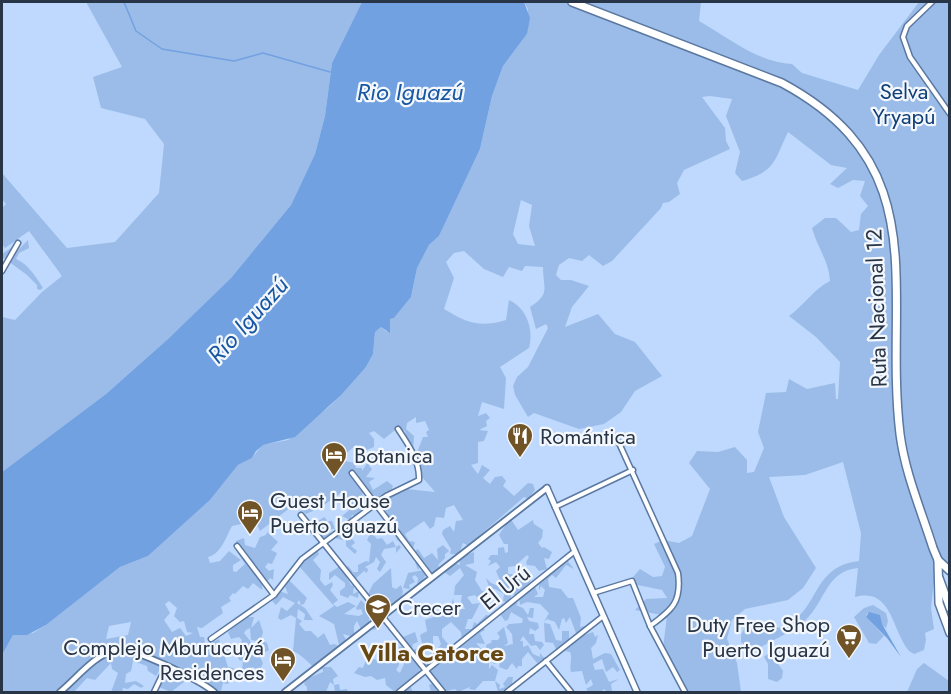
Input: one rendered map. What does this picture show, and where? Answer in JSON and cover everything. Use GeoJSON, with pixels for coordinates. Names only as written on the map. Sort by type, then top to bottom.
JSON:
{"type":"FeatureCollection","features":[{"type":"Feature","properties":{"kind":"highway","name":"Ruta Nacional 12"},"geometry":{"type":"LineString","coordinates":[[572,2],[769,77],[806,96],[838,121],[874,168],[888,205],[893,230],[898,405],[905,463],[938,560],[939,603],[950,633]]}},
{"type":"Feature","properties":{"kind":"highway","name":"Ruta Nacional 12"},"geometry":{"type":"LineString","coordinates":[[938,560],[950,571]]}},
{"type":"Feature","properties":{"kind":"highway","name":"Ruta Nacional 12"},"geometry":{"type":"LineString","coordinates":[[938,576],[950,608]]}},
{"type":"Feature","properties":{"kind":"main road"},"geometry":{"type":"LineString","coordinates":[[547,488],[637,693]]}},
{"type":"Feature","properties":{"kind":"street"},"geometry":{"type":"LineString","coordinates":[[932,2],[907,26],[903,37],[910,57],[950,114]]}},
{"type":"Feature","properties":{"kind":"street"},"geometry":{"type":"LineString","coordinates":[[2,271],[18,243]]}},
{"type":"Feature","properties":{"kind":"street"},"geometry":{"type":"LineString","coordinates":[[211,639],[274,595],[298,564],[375,504],[408,483],[419,480],[419,472],[411,449],[398,429]]}},
{"type":"Feature","properties":{"kind":"street"},"geometry":{"type":"LineString","coordinates":[[619,443],[678,573],[680,589],[669,612],[650,626]]}},
{"type":"Feature","properties":{"kind":"street"},"geometry":{"type":"LineString","coordinates":[[555,507],[633,470]]}},
{"type":"Feature","properties":{"kind":"street"},"geometry":{"type":"LineString","coordinates":[[352,472],[431,577]]}},
{"type":"Feature","properties":{"kind":"street"},"geometry":{"type":"LineString","coordinates":[[285,693],[547,488]]}},
{"type":"Feature","properties":{"kind":"street"},"geometry":{"type":"LineString","coordinates":[[301,515],[443,693]]}},
{"type":"Feature","properties":{"kind":"street"},"geometry":{"type":"LineString","coordinates":[[237,546],[274,595]]}},
{"type":"Feature","properties":{"kind":"street","name":"El Urú"},"geometry":{"type":"LineString","coordinates":[[399,693],[575,551]]}},
{"type":"Feature","properties":{"kind":"street"},"geometry":{"type":"LineString","coordinates":[[592,593],[632,580],[650,626],[685,693]]}},
{"type":"Feature","properties":{"kind":"street"},"geometry":{"type":"LineString","coordinates":[[509,692],[602,617]]}},
{"type":"Feature","properties":{"kind":"street"},"geometry":{"type":"LineString","coordinates":[[60,693],[102,656],[114,650],[123,649],[201,682],[214,693]]}},
{"type":"Feature","properties":{"kind":"street"},"geometry":{"type":"LineString","coordinates":[[546,662],[571,693]]}},
{"type":"Feature","properties":{"kind":"street"},"geometry":{"type":"LineString","coordinates":[[154,693],[166,667]]}},
{"type":"Feature","properties":{"kind":"green space"},"geometry":{"type":"Polygon","coordinates":[[[86,2],[362,2],[332,63],[325,116],[315,154],[291,205],[231,278],[168,339],[106,394],[2,472],[2,317],[15,320],[42,292],[62,276],[29,231],[5,248],[2,244],[2,208],[6,204],[2,199],[2,173],[67,248],[115,242],[159,193],[164,144],[145,119],[101,108],[93,77],[122,67],[86,2]]]}},
{"type":"Feature","properties":{"kind":"green space","name":"Selva Yryapú"},"geometry":{"type":"Polygon","coordinates":[[[524,2],[701,2],[699,21],[744,48],[767,59],[792,64],[802,73],[858,90],[879,55],[919,2],[949,2],[950,568],[935,570],[931,608],[934,629],[925,633],[924,650],[914,654],[909,651],[889,612],[877,598],[855,597],[858,568],[838,575],[809,617],[791,631],[757,649],[751,650],[741,642],[741,635],[747,623],[775,628],[784,626],[796,619],[804,610],[823,580],[832,571],[843,565],[859,561],[861,533],[843,462],[805,475],[769,477],[784,517],[816,568],[803,588],[788,600],[745,609],[732,620],[727,639],[737,663],[741,692],[681,692],[663,648],[667,616],[635,610],[646,599],[667,598],[662,590],[628,583],[640,569],[653,577],[662,576],[665,567],[654,544],[663,540],[679,543],[692,536],[710,489],[689,463],[697,451],[718,452],[735,447],[747,460],[747,473],[754,472],[764,448],[758,432],[766,393],[786,392],[789,379],[807,389],[835,383],[836,399],[838,399],[840,362],[816,337],[789,316],[819,288],[830,281],[812,228],[825,218],[836,218],[851,232],[859,230],[861,214],[868,206],[860,196],[865,181],[853,180],[838,188],[830,184],[847,168],[831,165],[788,132],[776,158],[768,169],[742,181],[735,173],[740,152],[726,116],[732,99],[710,96],[702,97],[725,128],[726,141],[730,149],[684,170],[677,183],[680,194],[669,202],[663,203],[612,261],[603,266],[589,255],[582,261],[569,258],[559,265],[556,275],[561,280],[571,280],[589,286],[572,307],[565,327],[598,314],[615,334],[635,342],[662,376],[635,391],[621,412],[604,424],[579,429],[534,413],[528,417],[515,395],[513,386],[517,377],[528,367],[548,328],[546,324],[536,329],[530,307],[543,294],[543,267],[525,266],[522,271],[509,267],[503,277],[484,269],[464,251],[454,253],[446,262],[454,278],[444,309],[467,321],[488,324],[506,320],[509,300],[520,308],[528,320],[531,334],[529,348],[500,367],[506,378],[504,409],[482,402],[478,416],[486,413],[490,418],[486,421],[487,426],[479,430],[488,431],[484,441],[478,442],[478,463],[471,465],[478,474],[482,465],[490,470],[483,478],[490,484],[495,477],[502,476],[506,481],[503,486],[514,496],[528,483],[533,484],[535,490],[528,499],[524,497],[479,536],[479,540],[469,546],[463,543],[459,554],[450,554],[451,549],[442,534],[443,530],[450,526],[454,532],[456,521],[463,520],[454,505],[446,508],[444,518],[436,517],[434,526],[430,529],[424,521],[405,534],[409,541],[415,542],[412,551],[397,540],[386,511],[379,507],[378,503],[370,501],[369,495],[364,492],[362,494],[367,503],[365,506],[363,500],[355,499],[361,509],[361,518],[352,515],[350,520],[342,516],[353,507],[348,500],[343,499],[342,492],[320,508],[306,514],[295,504],[260,531],[255,521],[232,526],[220,549],[208,557],[210,563],[220,561],[229,551],[241,560],[233,565],[233,571],[236,572],[245,564],[237,552],[236,541],[244,538],[245,545],[255,548],[260,537],[266,535],[267,532],[278,542],[271,550],[277,553],[272,564],[268,563],[265,567],[269,571],[274,569],[273,580],[270,578],[267,582],[263,580],[262,590],[253,583],[248,589],[243,586],[229,598],[231,601],[221,607],[223,613],[202,628],[197,627],[200,637],[204,637],[205,646],[219,639],[228,667],[233,668],[241,678],[239,682],[234,679],[227,684],[223,683],[221,691],[228,692],[219,692],[212,689],[206,685],[200,677],[203,675],[199,673],[197,678],[188,679],[170,673],[175,679],[183,679],[184,682],[171,692],[159,687],[169,673],[159,671],[156,676],[148,671],[147,666],[133,661],[131,671],[126,674],[125,683],[136,681],[144,686],[141,688],[134,684],[128,689],[123,688],[122,692],[111,692],[118,673],[112,669],[111,663],[95,680],[87,678],[74,692],[2,692],[2,655],[13,635],[33,633],[120,567],[148,556],[210,500],[238,465],[252,458],[262,445],[288,440],[331,405],[366,367],[373,354],[375,332],[381,327],[387,332],[390,319],[394,318],[411,297],[417,268],[429,245],[439,236],[480,149],[492,96],[503,66],[527,34],[528,9],[524,2]],[[521,200],[513,234],[518,244],[535,246],[529,226],[532,205],[521,200]],[[416,417],[407,423],[406,429],[414,436],[413,452],[409,451],[405,431],[399,429],[400,426],[384,439],[374,431],[369,433],[374,439],[374,447],[364,451],[356,445],[343,456],[345,461],[355,463],[356,468],[362,468],[362,471],[370,459],[369,466],[372,469],[366,477],[375,478],[369,482],[373,490],[387,481],[393,486],[389,495],[387,491],[385,492],[387,496],[392,497],[394,492],[401,493],[406,489],[435,492],[423,478],[421,480],[413,463],[414,452],[418,450],[423,437],[428,437],[426,432],[429,430],[425,421],[416,423],[416,417]],[[169,601],[165,604],[170,613],[164,620],[172,632],[180,628],[186,636],[193,633],[187,632],[184,621],[180,622],[174,616],[177,608],[169,601]],[[131,622],[109,626],[106,639],[128,635],[131,622]]]}},
{"type":"Feature","properties":{"kind":"green space"},"geometry":{"type":"Polygon","coordinates":[[[28,240],[29,248],[19,253],[16,259],[35,275],[43,288],[40,290],[27,275],[4,258],[2,260],[2,254],[17,244],[17,251],[28,240]]]}},
{"type":"Feature","properties":{"kind":"green space"},"geometry":{"type":"Polygon","coordinates":[[[324,517],[327,520],[321,524],[324,528],[329,521],[332,521],[335,529],[328,529],[333,538],[329,541],[312,531],[313,525],[324,517]]]}},
{"type":"Feature","properties":{"kind":"green space"},"geometry":{"type":"Polygon","coordinates":[[[510,518],[518,530],[533,520],[534,524],[543,530],[542,538],[538,543],[542,548],[552,552],[549,559],[544,558],[547,569],[539,571],[535,566],[527,565],[529,557],[527,555],[515,566],[508,567],[508,574],[516,578],[518,569],[528,570],[531,578],[528,588],[535,587],[538,594],[534,597],[543,597],[545,590],[541,586],[539,591],[539,584],[567,560],[574,569],[566,565],[556,578],[552,575],[548,579],[549,587],[561,589],[568,598],[573,598],[581,618],[580,627],[585,626],[585,628],[577,636],[570,617],[566,623],[564,618],[562,619],[559,630],[555,622],[547,619],[544,622],[549,613],[540,604],[527,602],[520,605],[519,597],[515,597],[513,592],[516,588],[520,589],[521,583],[505,589],[511,596],[511,600],[506,602],[503,601],[504,594],[495,589],[487,594],[485,602],[480,601],[475,595],[467,597],[472,604],[480,603],[472,619],[468,619],[465,629],[472,629],[474,622],[477,624],[486,615],[491,616],[482,626],[485,630],[480,633],[485,644],[476,643],[483,651],[482,657],[489,660],[489,669],[492,665],[498,670],[495,681],[483,681],[475,690],[469,689],[470,687],[458,692],[455,689],[442,692],[436,686],[437,692],[431,692],[429,685],[435,682],[434,678],[428,677],[430,670],[462,642],[461,632],[451,622],[442,629],[442,637],[449,645],[448,651],[427,672],[420,665],[419,679],[410,686],[413,692],[406,692],[406,689],[403,691],[399,687],[395,692],[386,685],[385,678],[377,680],[371,676],[365,677],[354,673],[359,667],[363,668],[367,657],[377,660],[386,651],[390,657],[387,662],[398,660],[399,665],[396,670],[400,673],[404,664],[399,657],[399,647],[405,646],[400,641],[403,637],[415,632],[418,642],[413,644],[412,649],[407,653],[413,656],[412,650],[418,648],[425,660],[431,655],[430,651],[437,651],[441,644],[438,636],[433,636],[433,645],[429,649],[422,643],[420,635],[427,631],[425,620],[443,614],[444,610],[451,607],[453,598],[457,616],[461,609],[465,609],[461,601],[462,595],[454,595],[455,586],[464,575],[460,568],[450,576],[444,572],[453,563],[460,565],[459,558],[474,552],[474,563],[465,565],[477,572],[475,580],[482,591],[490,590],[486,578],[503,588],[496,571],[500,567],[496,562],[488,566],[491,561],[488,559],[491,555],[498,555],[498,548],[504,547],[505,553],[508,552],[508,544],[504,544],[499,535],[510,518]]]}},
{"type":"Feature","properties":{"kind":"green space"},"geometry":{"type":"Polygon","coordinates":[[[340,520],[342,531],[349,528],[348,534],[357,527],[361,527],[351,537],[355,543],[351,546],[357,551],[355,554],[346,546],[346,538],[342,540],[335,538],[340,533],[336,529],[340,520]]]}},
{"type":"Feature","properties":{"kind":"green space"},"geometry":{"type":"Polygon","coordinates":[[[371,532],[377,539],[382,538],[387,545],[393,541],[396,547],[384,549],[381,555],[386,562],[380,572],[377,569],[380,562],[376,557],[374,562],[365,567],[368,569],[367,573],[364,571],[355,579],[353,573],[345,569],[348,566],[353,572],[358,572],[358,565],[369,562],[371,544],[367,540],[371,532]]]}},
{"type":"Feature","properties":{"kind":"green space"},"geometry":{"type":"Polygon","coordinates":[[[443,545],[449,551],[439,564],[436,575],[425,576],[416,591],[414,588],[417,586],[418,578],[415,575],[412,577],[415,582],[409,585],[410,589],[403,588],[408,573],[424,570],[422,564],[418,570],[415,562],[418,562],[413,552],[418,549],[424,558],[432,553],[438,560],[437,549],[443,545]]]}},
{"type":"Feature","properties":{"kind":"green space"},"geometry":{"type":"Polygon","coordinates":[[[317,550],[319,554],[313,560],[321,570],[320,580],[325,586],[332,582],[330,590],[338,600],[333,604],[337,607],[348,602],[356,606],[344,614],[359,616],[363,614],[361,609],[356,608],[361,600],[374,614],[374,623],[379,624],[376,629],[373,630],[369,618],[369,629],[363,633],[357,621],[354,626],[354,637],[343,634],[347,642],[339,645],[334,624],[319,616],[334,606],[299,566],[317,550]]]}},
{"type":"Feature","properties":{"kind":"green space"},"geometry":{"type":"Polygon","coordinates":[[[340,566],[351,585],[354,586],[353,594],[359,591],[358,598],[340,595],[345,583],[335,575],[329,580],[329,573],[340,566]]]}},
{"type":"Feature","properties":{"kind":"green space"},"geometry":{"type":"Polygon","coordinates":[[[391,568],[392,587],[396,589],[401,585],[403,592],[398,606],[378,614],[371,608],[371,596],[368,594],[373,584],[391,568]]]}},
{"type":"Feature","properties":{"kind":"green space"},"geometry":{"type":"Polygon","coordinates":[[[288,579],[307,598],[304,604],[301,605],[299,600],[297,603],[305,608],[313,620],[304,620],[305,614],[298,609],[297,618],[302,621],[299,624],[305,631],[311,631],[318,638],[324,633],[330,645],[339,646],[338,651],[324,658],[324,667],[331,667],[338,676],[333,679],[334,685],[330,682],[326,692],[307,692],[304,684],[306,679],[323,672],[323,669],[316,670],[293,651],[296,618],[291,615],[281,620],[278,618],[281,607],[287,611],[295,603],[283,597],[276,605],[272,601],[279,591],[288,594],[285,586],[288,579]]]}},
{"type":"Feature","properties":{"kind":"green space"},"geometry":{"type":"Polygon","coordinates":[[[514,602],[518,603],[516,605],[523,608],[528,615],[530,608],[534,608],[533,618],[527,617],[529,621],[538,623],[539,628],[535,631],[530,628],[529,634],[534,634],[535,641],[542,642],[544,645],[540,650],[536,645],[531,646],[523,636],[520,641],[523,641],[523,647],[528,645],[533,654],[540,657],[540,653],[545,659],[537,663],[528,652],[522,659],[522,666],[518,666],[517,669],[512,663],[507,670],[499,667],[500,662],[494,664],[487,655],[486,645],[492,642],[491,640],[498,640],[500,637],[497,633],[504,627],[508,643],[504,646],[513,644],[512,634],[506,627],[509,624],[522,623],[523,619],[511,612],[508,620],[505,621],[500,614],[514,602]]]}},
{"type":"Feature","properties":{"kind":"green space"},"geometry":{"type":"Polygon","coordinates":[[[873,605],[886,613],[888,621],[886,628],[867,613],[866,617],[884,636],[876,644],[869,643],[854,617],[864,608],[873,605]]]}},
{"type":"Feature","properties":{"kind":"green space"},"geometry":{"type":"Polygon","coordinates":[[[245,617],[254,617],[251,628],[259,620],[263,632],[261,640],[267,643],[269,650],[263,653],[259,641],[251,640],[250,628],[246,630],[244,633],[251,642],[249,647],[256,650],[263,663],[260,670],[252,667],[249,674],[242,669],[243,661],[239,660],[236,652],[242,640],[239,637],[231,639],[228,632],[245,617]]]}},
{"type":"Feature","properties":{"kind":"green space"},"geometry":{"type":"Polygon","coordinates":[[[544,623],[550,624],[556,640],[562,641],[562,631],[569,631],[569,640],[562,644],[563,650],[557,651],[553,643],[545,642],[544,623]]]}},
{"type":"Feature","properties":{"kind":"green space"},"geometry":{"type":"Polygon","coordinates":[[[593,632],[595,637],[598,635],[596,643],[591,648],[593,659],[605,653],[611,654],[620,670],[617,672],[613,667],[606,672],[602,659],[593,664],[595,670],[603,669],[609,682],[619,679],[611,684],[612,691],[606,692],[605,689],[599,692],[589,692],[586,689],[593,685],[591,679],[586,685],[582,671],[571,672],[571,654],[565,651],[581,636],[593,632]]]}},
{"type":"Feature","properties":{"kind":"green space"},"geometry":{"type":"Polygon","coordinates":[[[770,652],[783,671],[782,678],[777,682],[768,679],[768,664],[764,657],[770,652]]]}},
{"type":"Feature","properties":{"kind":"green space"},"geometry":{"type":"Polygon","coordinates":[[[924,663],[949,681],[949,692],[907,692],[917,669],[924,663]]]}},
{"type":"Feature","properties":{"kind":"green space"},"geometry":{"type":"Polygon","coordinates":[[[508,677],[513,677],[511,690],[498,692],[495,681],[500,685],[499,689],[505,687],[503,684],[508,677]]]}},
{"type":"Feature","properties":{"kind":"green space"},"geometry":{"type":"Polygon","coordinates":[[[339,684],[340,690],[347,689],[348,692],[335,692],[334,685],[339,684]]]}},
{"type":"Feature","properties":{"kind":"water","name":"Rio Iguazú"},"geometry":{"type":"Polygon","coordinates":[[[362,2],[524,2],[530,18],[527,34],[503,66],[492,96],[480,149],[439,236],[429,245],[417,268],[411,297],[394,318],[390,319],[390,333],[381,327],[375,332],[373,354],[366,367],[341,395],[295,437],[263,445],[252,458],[238,465],[210,500],[148,556],[120,567],[46,625],[27,635],[13,635],[2,655],[2,472],[106,394],[168,339],[231,278],[291,205],[315,154],[325,116],[332,63],[362,2]]]}},
{"type":"Feature","properties":{"kind":"water"},"geometry":{"type":"Polygon","coordinates":[[[869,612],[880,615],[882,624],[901,657],[887,638],[866,617],[869,612]]]}},
{"type":"Feature","properties":{"kind":"waterway"},"geometry":{"type":"LineString","coordinates":[[124,2],[136,31],[162,49],[234,61],[263,53],[330,72]]}},
{"type":"Feature","properties":{"kind":"place","name":"Romántica"},"geometry":{"type":"Point","coordinates":[520,459]}},
{"type":"Feature","properties":{"kind":"place","name":"Botanica"},"geometry":{"type":"Point","coordinates":[334,478]}},
{"type":"Feature","properties":{"kind":"place","name":"Guest House Puerto Iguazú"},"geometry":{"type":"Point","coordinates":[250,536]}},
{"type":"Feature","properties":{"kind":"place","name":"Crecer"},"geometry":{"type":"Point","coordinates":[378,630]}},
{"type":"Feature","properties":{"kind":"place","name":"Duty Free Shop Puerto Iguazú"},"geometry":{"type":"Point","coordinates":[849,660]}},
{"type":"Feature","properties":{"kind":"place","name":"Complejo Mburucuyá Residences"},"geometry":{"type":"Point","coordinates":[283,683]}},
{"type":"Feature","properties":{"kind":"district","name":"Villa Catorce"},"geometry":{"type":"Point","coordinates":[432,653]}},
{"type":"Feature","properties":{"kind":"water label","name":"Río Iguazú"},"geometry":{"type":"Point","coordinates":[248,320]}}]}
